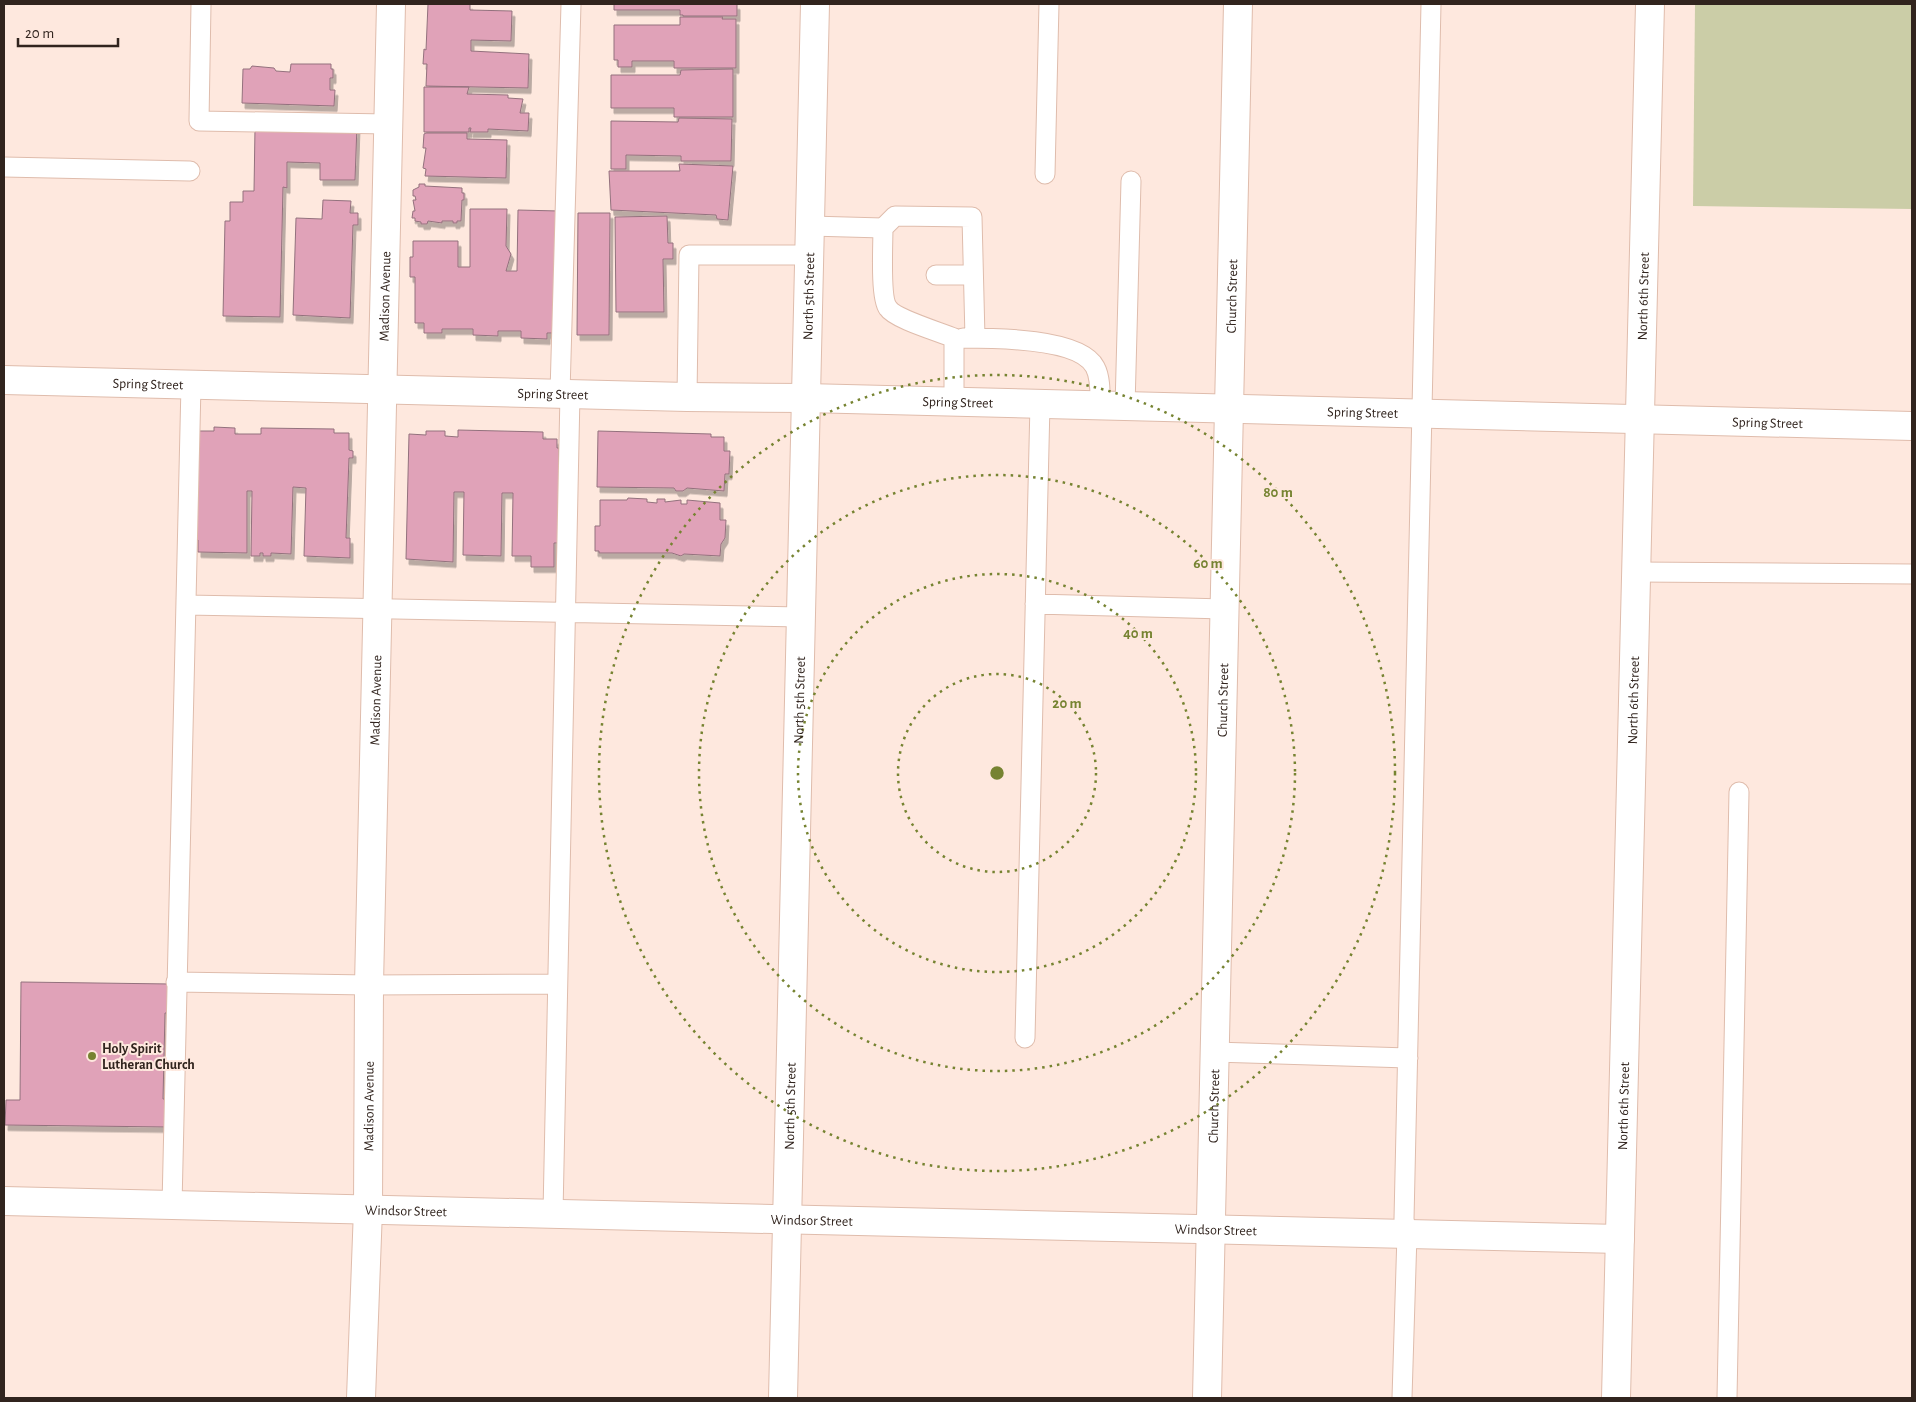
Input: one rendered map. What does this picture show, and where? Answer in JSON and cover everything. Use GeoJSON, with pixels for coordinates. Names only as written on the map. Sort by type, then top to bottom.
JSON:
{"type":"FeatureCollection","features":[{"type":"Feature","properties":{"kind":"street","name":"Madison Avenue"},"geometry":{"type":"LineString","coordinates":[[360,1398],[368,1209],[369,985],[391,4]]}},
{"type":"Feature","properties":{"kind":"street","name":"North 5th Street"},"geometry":{"type":"LineString","coordinates":[[783,1398],[815,4]]}},
{"type":"Feature","properties":{"kind":"street","name":"Church Street"},"geometry":{"type":"LineString","coordinates":[[1207,1398],[1238,4]]}},
{"type":"Feature","properties":{"kind":"street","name":"North 6th Street"},"geometry":{"type":"LineString","coordinates":[[1616,1398],[1650,4]]}},
{"type":"Feature","properties":{"kind":"street","name":"Spring Street"},"geometry":{"type":"LineString","coordinates":[[4,380],[1912,426]]}},
{"type":"Feature","properties":{"kind":"street","name":"Windsor Street"},"geometry":{"type":"LineString","coordinates":[[4,1201],[1620,1239]]}},
{"type":"Feature","properties":{"kind":"lane"},"geometry":{"type":"LineString","coordinates":[[201,4],[199,121],[388,124]]}},
{"type":"Feature","properties":{"kind":"lane"},"geometry":{"type":"LineString","coordinates":[[553,1213],[556,984],[565,612],[565,394],[572,4]]}},
{"type":"Feature","properties":{"kind":"lane"},"geometry":{"type":"LineString","coordinates":[[1045,174],[1049,4]]}},
{"type":"Feature","properties":{"kind":"lane"},"geometry":{"type":"LineString","coordinates":[[1402,1398],[1407,1234],[1404,1218],[1431,4]]}},
{"type":"Feature","properties":{"kind":"lane"},"geometry":{"type":"LineString","coordinates":[[4,167],[190,171]]}},
{"type":"Feature","properties":{"kind":"lane"},"geometry":{"type":"LineString","coordinates":[[1112,407],[1131,181]]}},
{"type":"Feature","properties":{"kind":"lane"},"geometry":{"type":"LineString","coordinates":[[810,226],[882,228],[895,216],[972,217],[975,338]]}},
{"type":"Feature","properties":{"kind":"lane"},"geometry":{"type":"LineString","coordinates":[[882,228],[890,275],[887,307],[895,315],[954,338],[1044,342],[1065,346],[1083,354],[1095,367],[1100,388],[1112,407]]}},
{"type":"Feature","properties":{"kind":"lane"},"geometry":{"type":"LineString","coordinates":[[687,397],[689,255],[810,255]]}},
{"type":"Feature","properties":{"kind":"lane"},"geometry":{"type":"LineString","coordinates":[[936,275],[973,275]]}},
{"type":"Feature","properties":{"kind":"lane"},"geometry":{"type":"LineString","coordinates":[[954,338],[954,402]]}},
{"type":"Feature","properties":{"kind":"lane"},"geometry":{"type":"LineString","coordinates":[[172,1205],[191,385]]}},
{"type":"Feature","properties":{"kind":"lane"},"geometry":{"type":"LineString","coordinates":[[1025,1038],[1040,404]]}},
{"type":"Feature","properties":{"kind":"lane"},"geometry":{"type":"LineString","coordinates":[[1636,572],[1912,574]]}},
{"type":"Feature","properties":{"kind":"lane"},"geometry":{"type":"LineString","coordinates":[[1036,604],[1224,608]]}},
{"type":"Feature","properties":{"kind":"lane"},"geometry":{"type":"LineString","coordinates":[[186,605],[801,617]]}},
{"type":"Feature","properties":{"kind":"lane"},"geometry":{"type":"LineString","coordinates":[[1728,1398],[1739,792]]}},
{"type":"Feature","properties":{"kind":"lane"},"geometry":{"type":"LineString","coordinates":[[176,982],[369,985],[556,984]]}},
{"type":"Feature","properties":{"kind":"lane"},"geometry":{"type":"LineString","coordinates":[[1214,1052],[1408,1058]]}},
{"type":"Feature","properties":{"kind":"green space"},"geometry":{"type":"Polygon","coordinates":[[[1695,4],[1912,4],[1912,209],[1693,206],[1695,4]]]}},
{"type":"Feature","properties":{"kind":"building"},"geometry":{"type":"Polygon","coordinates":[[[428,4],[470,4],[470,10],[512,11],[511,41],[471,40],[471,51],[529,54],[528,88],[426,86],[427,64],[423,64],[424,49],[426,50],[428,4]]]}},
{"type":"Feature","properties":{"kind":"building"},"geometry":{"type":"Polygon","coordinates":[[[614,4],[737,4],[737,16],[683,16],[680,15],[680,10],[614,10],[614,4]]]}},
{"type":"Feature","properties":{"kind":"building"},"geometry":{"type":"Polygon","coordinates":[[[680,17],[723,17],[722,19],[736,19],[736,68],[674,68],[674,61],[632,61],[632,67],[618,67],[618,60],[614,60],[614,25],[680,25],[680,17]]]}},
{"type":"Feature","properties":{"kind":"building"},"geometry":{"type":"Polygon","coordinates":[[[291,64],[331,64],[333,78],[330,78],[330,90],[335,90],[334,106],[242,103],[243,69],[250,69],[252,66],[290,72],[291,64]]]}},
{"type":"Feature","properties":{"kind":"building"},"geometry":{"type":"Polygon","coordinates":[[[733,69],[733,117],[674,117],[674,108],[611,108],[611,75],[680,75],[681,70],[733,69]]]}},
{"type":"Feature","properties":{"kind":"building"},"geometry":{"type":"Polygon","coordinates":[[[424,87],[469,87],[467,94],[508,95],[508,98],[523,99],[520,113],[529,113],[528,131],[488,129],[488,132],[470,132],[471,128],[469,128],[469,132],[424,132],[424,87]]]}},
{"type":"Feature","properties":{"kind":"building"},"geometry":{"type":"Polygon","coordinates":[[[679,118],[732,119],[731,161],[681,161],[681,156],[626,155],[626,169],[611,169],[611,121],[678,122],[679,118]]]}},
{"type":"Feature","properties":{"kind":"building"},"geometry":{"type":"Polygon","coordinates":[[[357,125],[355,180],[320,180],[320,163],[287,162],[287,188],[283,187],[280,317],[223,316],[225,221],[230,221],[230,202],[243,202],[243,191],[254,191],[255,128],[357,125]]]}},
{"type":"Feature","properties":{"kind":"building"},"geometry":{"type":"Polygon","coordinates":[[[467,133],[467,139],[507,140],[506,178],[425,176],[426,169],[423,168],[426,148],[423,148],[424,134],[467,133]]]}},
{"type":"Feature","properties":{"kind":"building"},"geometry":{"type":"Polygon","coordinates":[[[679,164],[733,166],[728,220],[717,219],[716,215],[611,210],[609,171],[680,171],[679,164]]]}},
{"type":"Feature","properties":{"kind":"building"},"geometry":{"type":"Polygon","coordinates":[[[419,184],[462,188],[464,200],[462,200],[461,221],[453,223],[453,221],[442,221],[442,223],[428,221],[427,224],[421,224],[421,222],[415,221],[415,218],[412,218],[413,211],[415,211],[413,200],[416,200],[415,196],[413,196],[413,190],[419,187],[419,184]]]}},
{"type":"Feature","properties":{"kind":"building"},"geometry":{"type":"Polygon","coordinates":[[[323,200],[351,201],[350,213],[358,213],[358,225],[353,225],[350,318],[293,315],[296,218],[322,219],[323,200]]]}},
{"type":"Feature","properties":{"kind":"building"},"geometry":{"type":"Polygon","coordinates":[[[470,209],[507,209],[506,246],[511,254],[506,271],[517,271],[518,210],[559,211],[561,333],[547,333],[547,339],[521,338],[521,331],[498,331],[498,336],[473,335],[473,329],[442,329],[442,333],[424,333],[424,323],[415,323],[415,277],[410,277],[410,257],[413,257],[413,241],[458,241],[458,267],[470,267],[470,209]]]}},
{"type":"Feature","properties":{"kind":"building"},"geometry":{"type":"Polygon","coordinates":[[[578,213],[610,213],[609,335],[577,335],[578,213]]]}},
{"type":"Feature","properties":{"kind":"building"},"geometry":{"type":"Polygon","coordinates":[[[667,216],[668,243],[673,243],[673,259],[663,259],[664,312],[616,312],[615,217],[667,216]]]}},
{"type":"Feature","properties":{"kind":"building"},"geometry":{"type":"Polygon","coordinates":[[[214,427],[235,428],[235,434],[261,434],[261,428],[334,429],[334,433],[349,433],[349,450],[353,451],[353,458],[349,458],[346,538],[350,538],[350,558],[304,556],[306,488],[293,487],[291,554],[271,553],[271,556],[263,556],[263,553],[260,553],[260,556],[251,556],[252,491],[247,491],[247,553],[198,552],[198,540],[196,540],[196,431],[214,431],[214,427]]]}},
{"type":"Feature","properties":{"kind":"building"},"geometry":{"type":"Polygon","coordinates":[[[458,430],[543,432],[543,439],[557,439],[557,448],[559,448],[558,543],[554,543],[554,567],[531,567],[531,556],[512,556],[513,493],[502,493],[501,556],[463,555],[464,492],[454,492],[453,562],[406,559],[409,434],[426,435],[426,431],[445,431],[445,436],[458,437],[458,430]]]}},
{"type":"Feature","properties":{"kind":"building"},"geometry":{"type":"Polygon","coordinates":[[[598,431],[711,434],[711,437],[724,437],[724,451],[730,451],[729,474],[725,474],[724,491],[687,488],[683,491],[676,491],[674,488],[597,487],[598,431]]]}},
{"type":"Feature","properties":{"kind":"building"},"geometry":{"type":"Polygon","coordinates":[[[628,498],[647,499],[647,502],[657,503],[657,499],[665,499],[665,502],[681,500],[681,504],[687,504],[687,500],[720,503],[720,520],[726,520],[725,538],[721,544],[720,556],[684,554],[681,556],[672,553],[599,553],[599,551],[595,551],[595,526],[600,526],[600,500],[627,500],[628,498]]]}},
{"type":"Feature","properties":{"kind":"building","name":"Holy Spirit Lutheran Church"},"geometry":{"type":"Polygon","coordinates":[[[21,982],[171,984],[170,1013],[165,1013],[163,1099],[168,1099],[167,1127],[5,1125],[6,1100],[20,1100],[21,982]]]}},
{"type":"Feature","properties":{"kind":"place","name":"Holy Spirit Lutheran Church"},"geometry":{"type":"Point","coordinates":[92,1056]}}]}
